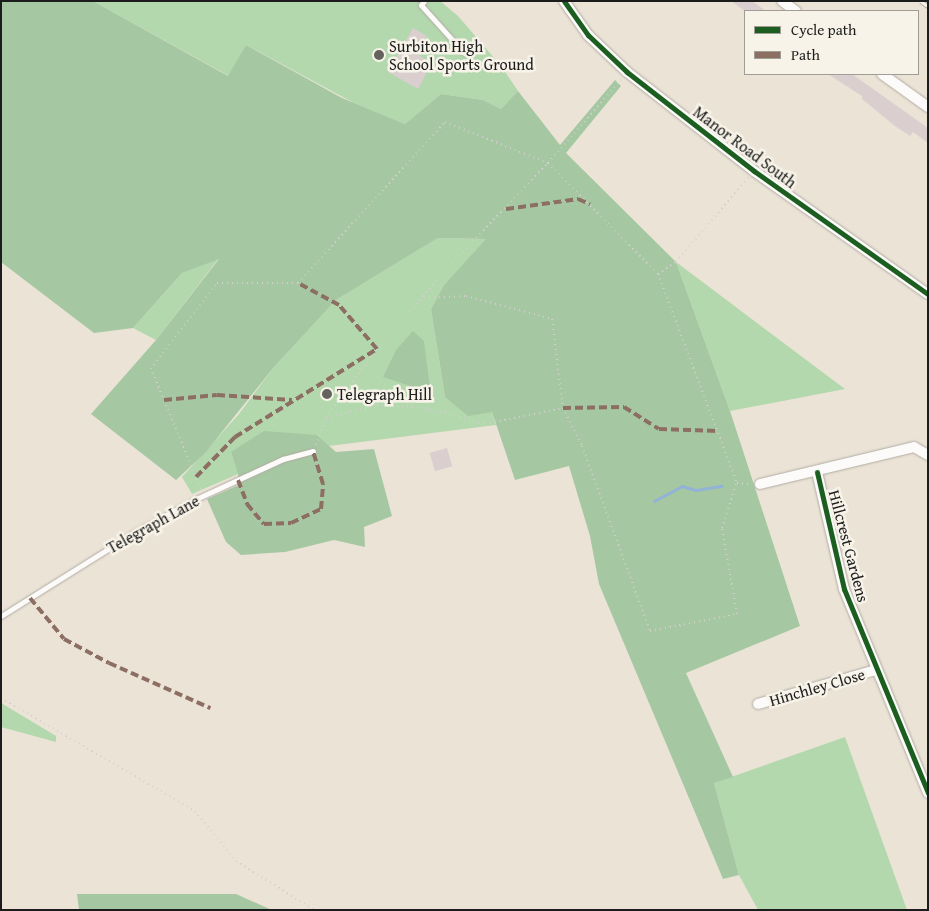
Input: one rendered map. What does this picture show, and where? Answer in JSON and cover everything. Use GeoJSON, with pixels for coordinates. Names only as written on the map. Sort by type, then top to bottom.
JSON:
{"type":"FeatureCollection","features":[{"type":"Feature","properties":{"kind":"street","name":"Manor Road South"},"geometry":{"type":"LineString","coordinates":[[564,1],[588,35],[627,72],[754,171],[928,294]]}},
{"type":"Feature","properties":{"kind":"street"},"geometry":{"type":"LineString","coordinates":[[782,1],[795,10]]}},
{"type":"Feature","properties":{"kind":"street"},"geometry":{"type":"LineString","coordinates":[[883,75],[928,107]]}},
{"type":"Feature","properties":{"kind":"street","name":"Hillcrest Gardens"},"geometry":{"type":"LineString","coordinates":[[760,484],[817,472],[914,447],[928,455]]}},
{"type":"Feature","properties":{"kind":"street","name":"Hillcrest Gardens"},"geometry":{"type":"LineString","coordinates":[[817,472],[844,589],[928,793]]}},
{"type":"Feature","properties":{"kind":"street","name":"Hinchley Close"},"geometry":{"type":"LineString","coordinates":[[758,704],[876,670]]}},
{"type":"Feature","properties":{"kind":"lane"},"geometry":{"type":"LineString","coordinates":[[424,1],[421,5],[464,53]]}},
{"type":"Feature","properties":{"kind":"lane","name":"Telegraph Lane"},"geometry":{"type":"LineString","coordinates":[[1,616],[135,532],[204,495],[284,459],[314,452]]}},
{"type":"Feature","properties":{"kind":"path"},"geometry":{"type":"LineString","coordinates":[[314,452],[326,418],[377,349],[424,298],[452,263],[548,164],[627,72]]}},
{"type":"Feature","properties":{"kind":"path"},"geometry":{"type":"LineString","coordinates":[[204,495],[151,369],[217,283],[298,284],[445,122],[548,164],[658,274],[737,483],[722,528],[737,614],[650,631],[582,446],[563,408],[552,319],[466,296],[424,298]]}},
{"type":"Feature","properties":{"kind":"path"},"geometry":{"type":"LineString","coordinates":[[658,274],[676,262],[754,171]]}},
{"type":"Feature","properties":{"kind":"path"},"geometry":{"type":"LineString","coordinates":[[326,418],[377,405],[425,408],[485,424],[563,408]]}},
{"type":"Feature","properties":{"kind":"path"},"geometry":{"type":"LineString","coordinates":[[737,483],[760,484]]}},
{"type":"Feature","properties":{"kind":"path"},"geometry":{"type":"LineString","coordinates":[[1,698],[195,811],[236,861],[314,910]]}},
{"type":"Feature","properties":{"kind":"green space"},"geometry":{"type":"Polygon","coordinates":[[[1,1],[93,1],[228,76],[246,45],[342,98],[405,124],[441,94],[483,100],[501,109],[518,91],[560,145],[615,80],[621,86],[566,153],[676,262],[730,411],[800,626],[686,673],[733,777],[714,783],[739,875],[723,879],[599,584],[590,536],[569,466],[515,480],[492,412],[468,416],[445,397],[431,309],[444,285],[486,239],[438,238],[336,300],[274,367],[205,453],[176,480],[91,414],[156,340],[219,259],[182,273],[133,328],[94,333],[1,262],[1,1]]]}},
{"type":"Feature","properties":{"kind":"green space","name":"Surbiton High School Sports Ground"},"geometry":{"type":"Polygon","coordinates":[[[93,1],[440,1],[458,16],[501,66],[518,91],[501,109],[483,100],[441,94],[405,124],[354,103],[246,45],[229,76],[93,1]]]}},
{"type":"Feature","properties":{"kind":"green space"},"geometry":{"type":"Polygon","coordinates":[[[438,238],[487,239],[444,285],[431,309],[445,397],[455,404],[492,412],[496,425],[329,446],[317,435],[231,452],[238,474],[192,494],[182,477],[239,414],[274,367],[336,300],[438,238]]]}},
{"type":"Feature","properties":{"kind":"green space"},"geometry":{"type":"Polygon","coordinates":[[[219,258],[156,340],[133,328],[182,273],[219,258]]]}},
{"type":"Feature","properties":{"kind":"green space"},"geometry":{"type":"Polygon","coordinates":[[[676,262],[845,389],[730,411],[676,262]]]}},
{"type":"Feature","properties":{"kind":"green space"},"geometry":{"type":"Polygon","coordinates":[[[413,331],[424,341],[430,388],[419,389],[383,377],[396,350],[413,331]]]}},
{"type":"Feature","properties":{"kind":"green space"},"geometry":{"type":"Polygon","coordinates":[[[264,431],[317,435],[336,452],[374,449],[392,516],[364,527],[365,547],[334,540],[285,552],[241,555],[226,542],[207,499],[241,484],[231,452],[264,431]]]}},
{"type":"Feature","properties":{"kind":"green space"},"geometry":{"type":"Polygon","coordinates":[[[1,703],[56,736],[56,742],[1,727],[1,703]]]}},
{"type":"Feature","properties":{"kind":"green space"},"geometry":{"type":"Polygon","coordinates":[[[845,737],[907,910],[758,910],[739,875],[714,783],[845,737]]]}},
{"type":"Feature","properties":{"kind":"green space"},"geometry":{"type":"Polygon","coordinates":[[[77,894],[236,894],[272,910],[79,910],[77,894]]]}},
{"type":"Feature","properties":{"kind":"building"},"geometry":{"type":"Polygon","coordinates":[[[731,1],[752,1],[765,10],[744,10],[731,1]]]}},
{"type":"Feature","properties":{"kind":"building"},"geometry":{"type":"Polygon","coordinates":[[[413,28],[427,36],[417,54],[432,63],[418,89],[388,72],[413,28]]]}},
{"type":"Feature","properties":{"kind":"building"},"geometry":{"type":"Polygon","coordinates":[[[830,75],[853,75],[928,128],[928,143],[913,132],[910,136],[895,126],[862,99],[862,96],[830,75]]]}},
{"type":"Feature","properties":{"kind":"building"},"geometry":{"type":"Polygon","coordinates":[[[447,448],[452,466],[435,471],[430,453],[447,448]]]}},
{"type":"Feature","properties":{"kind":"waterway"},"geometry":{"type":"LineString","coordinates":[[654,501],[682,486],[696,490],[722,486]]}},
{"type":"Feature","properties":{"kind":"railway"},"geometry":{"type":"LineString","coordinates":[[921,1],[928,6]]}},
{"type":"Feature","properties":{"kind":"marked path"},"geometry":{"type":"LineString","coordinates":[[506,209],[578,199],[590,204]]}},
{"type":"Feature","properties":{"kind":"marked path"},"geometry":{"type":"LineString","coordinates":[[196,477],[235,437],[377,349],[339,305],[298,283]]}},
{"type":"Feature","properties":{"kind":"marked path"},"geometry":{"type":"LineString","coordinates":[[164,400],[217,395],[292,400]]}},
{"type":"Feature","properties":{"kind":"marked path"},"geometry":{"type":"LineString","coordinates":[[563,408],[624,407],[659,429],[719,431]]}},
{"type":"Feature","properties":{"kind":"marked path"},"geometry":{"type":"LineString","coordinates":[[238,480],[247,504],[264,524],[291,523],[321,509],[323,484],[313,451]]}},
{"type":"Feature","properties":{"kind":"marked path"},"geometry":{"type":"LineString","coordinates":[[30,598],[64,639],[109,663],[210,708]]}},
{"type":"Feature","properties":{"kind":"cycle path"},"geometry":{"type":"LineString","coordinates":[[564,1],[588,35],[627,72],[754,171],[928,294]]}},
{"type":"Feature","properties":{"kind":"cycle path"},"geometry":{"type":"LineString","coordinates":[[817,472],[844,589],[928,793]]}},
{"type":"Feature","properties":{"kind":"place","name":"Surbiton High School Sports Ground"},"geometry":{"type":"Point","coordinates":[379,55]}},
{"type":"Feature","properties":{"kind":"place","name":"Telegraph Hill"},"geometry":{"type":"Point","coordinates":[327,394]}}]}
